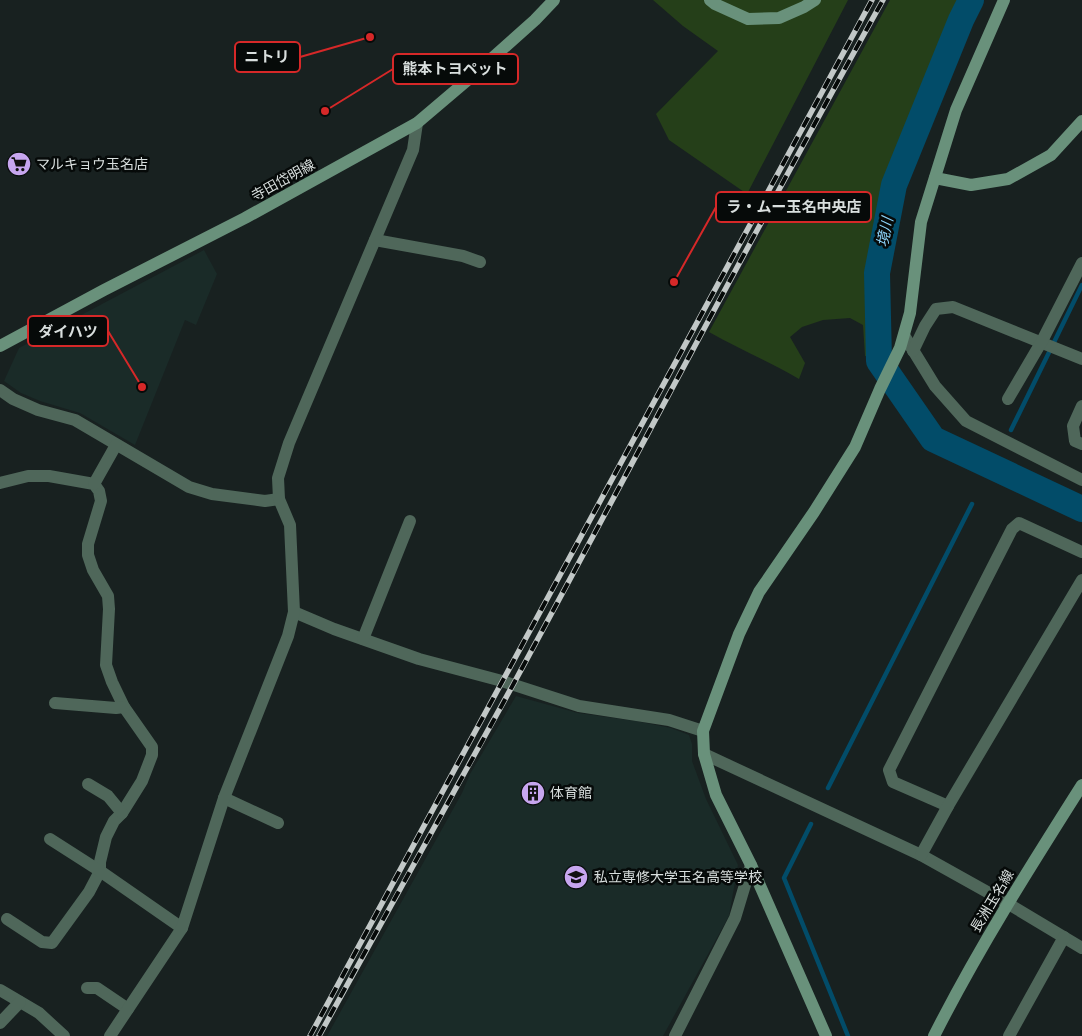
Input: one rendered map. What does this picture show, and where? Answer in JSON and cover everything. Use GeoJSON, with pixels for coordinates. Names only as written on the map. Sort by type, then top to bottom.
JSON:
{"type":"FeatureCollection","features":[{"type":"Feature","properties":{"kind":"street","name":"寺田岱明線"},"geometry":{"type":"LineString","coordinates":[[0,346],[104,290],[246,218],[417,122],[470,78],[535,20],[554,0]]}},
{"type":"Feature","properties":{"kind":"street"},"geometry":{"type":"LineString","coordinates":[[710,0],[748,19],[779,18],[815,0]]}},
{"type":"Feature","properties":{"kind":"street"},"geometry":{"type":"LineString","coordinates":[[826,1036],[752,865],[716,795],[704,754],[704,731],[740,634],[759,592],[814,512],[855,447],[902,342],[910,313],[921,222],[956,110],[1004,0]]}},
{"type":"Feature","properties":{"kind":"street"},"geometry":{"type":"LineString","coordinates":[[935,178],[971,185],[1008,179],[1051,155],[1082,121]]}},
{"type":"Feature","properties":{"kind":"street"},"geometry":{"type":"LineString","coordinates":[[110,1036],[182,928],[224,798],[288,636],[294,612],[290,525],[279,498],[278,478],[289,444],[413,150],[417,122]]}},
{"type":"Feature","properties":{"kind":"street"},"geometry":{"type":"LineString","coordinates":[[375,240],[463,256],[480,262]]}},
{"type":"Feature","properties":{"kind":"street"},"geometry":{"type":"LineString","coordinates":[[1008,399],[1049,344],[1082,262]]}},
{"type":"Feature","properties":{"kind":"street"},"geometry":{"type":"LineString","coordinates":[[913,351],[936,309],[953,307],[1049,344],[1082,359]]}},
{"type":"Feature","properties":{"kind":"street"},"geometry":{"type":"LineString","coordinates":[[902,342],[913,351],[935,386],[966,421],[1082,480]]}},
{"type":"Feature","properties":{"kind":"street"},"geometry":{"type":"LineString","coordinates":[[0,390],[12,399],[38,410],[75,420],[189,488],[212,494],[266,501],[279,498]]}},
{"type":"Feature","properties":{"kind":"street"},"geometry":{"type":"LineString","coordinates":[[1082,406],[1073,426],[1075,442],[1082,444]]}},
{"type":"Feature","properties":{"kind":"street"},"geometry":{"type":"LineString","coordinates":[[94,484],[116,444]]}},
{"type":"Feature","properties":{"kind":"street"},"geometry":{"type":"LineString","coordinates":[[0,483],[28,476],[49,476],[94,484],[99,491],[101,501],[88,544],[88,555],[93,570],[108,596],[106,665],[124,707],[138,729],[150,743],[152,755],[142,781],[122,813],[114,821],[106,837],[100,862],[100,871],[89,892],[52,943],[42,942],[7,919]]}},
{"type":"Feature","properties":{"kind":"street"},"geometry":{"type":"LineString","coordinates":[[363,639],[410,521]]}},
{"type":"Feature","properties":{"kind":"street"},"geometry":{"type":"LineString","coordinates":[[948,806],[893,782],[889,770],[1012,529],[1020,523],[1082,552]]}},
{"type":"Feature","properties":{"kind":"street"},"geometry":{"type":"LineString","coordinates":[[921,856],[948,806],[1082,580]]}},
{"type":"Feature","properties":{"kind":"street"},"geometry":{"type":"LineString","coordinates":[[294,612],[419,659],[502,681],[579,706],[669,720],[704,731]]}},
{"type":"Feature","properties":{"kind":"street"},"geometry":{"type":"LineString","coordinates":[[55,703],[124,707]]}},
{"type":"Feature","properties":{"kind":"street"},"geometry":{"type":"LineString","coordinates":[[704,754],[921,856],[1007,903],[1082,948]]}},
{"type":"Feature","properties":{"kind":"street"},"geometry":{"type":"LineString","coordinates":[[88,784],[108,796],[122,813]]}},
{"type":"Feature","properties":{"kind":"street","name":"長洲玉名線"},"geometry":{"type":"LineString","coordinates":[[934,1036],[950,1003],[1007,903],[1082,785]]}},
{"type":"Feature","properties":{"kind":"street"},"geometry":{"type":"LineString","coordinates":[[224,798],[278,823]]}},
{"type":"Feature","properties":{"kind":"street"},"geometry":{"type":"LineString","coordinates":[[50,839],[182,928]]}},
{"type":"Feature","properties":{"kind":"street"},"geometry":{"type":"LineString","coordinates":[[675,1036],[735,918],[752,865]]}},
{"type":"Feature","properties":{"kind":"street"},"geometry":{"type":"LineString","coordinates":[[1009,1036],[1064,937]]}},
{"type":"Feature","properties":{"kind":"street"},"geometry":{"type":"LineString","coordinates":[[87,988],[97,988],[128,1010]]}},
{"type":"Feature","properties":{"kind":"street"},"geometry":{"type":"LineString","coordinates":[[0,990],[39,1012],[64,1036]]}},
{"type":"Feature","properties":{"kind":"street"},"geometry":{"type":"LineString","coordinates":[[0,1023],[20,1002]]}},
{"type":"Feature","properties":{"kind":"shaded area"},"geometry":{"type":"Polygon","coordinates":[[[204,250],[217,274],[196,325],[185,320],[135,445],[80,413],[21,393],[4,381],[19,348],[204,250]]]}},
{"type":"Feature","properties":{"kind":"shaded area","name":"私立専修大学玉名高等学校"},"geometry":{"type":"Polygon","coordinates":[[[516,696],[578,713],[636,721],[671,728],[689,735],[692,744],[692,761],[706,799],[738,865],[729,916],[663,1036],[327,1036],[462,793],[470,774],[516,696]]]}},
{"type":"Feature","properties":{"kind":"green space"},"geometry":{"type":"Polygon","coordinates":[[[653,0],[848,0],[747,194],[669,140],[656,114],[718,51],[683,26],[653,0]]]}},
{"type":"Feature","properties":{"kind":"green space"},"geometry":{"type":"Polygon","coordinates":[[[890,0],[971,0],[961,20],[894,185],[877,273],[879,361],[870,356],[865,356],[863,325],[850,318],[823,320],[802,327],[790,337],[805,363],[799,379],[709,332],[890,0]]]}},
{"type":"Feature","properties":{"kind":"waterway","name":"境川"},"geometry":{"type":"LineString","coordinates":[[971,0],[961,20],[894,185],[877,273],[879,361],[933,439],[1082,509]]}},
{"type":"Feature","properties":{"kind":"waterway"},"geometry":{"type":"LineString","coordinates":[[1011,430],[1082,285]]}},
{"type":"Feature","properties":{"kind":"waterway"},"geometry":{"type":"LineString","coordinates":[[828,788],[972,504]]}},
{"type":"Feature","properties":{"kind":"waterway"},"geometry":{"type":"LineString","coordinates":[[811,824],[784,878],[848,1036]]}},
{"type":"Feature","properties":{"kind":"railway"},"geometry":{"type":"LineString","coordinates":[[310,1036],[872,0]]}},
{"type":"Feature","properties":{"kind":"railway"},"geometry":{"type":"LineString","coordinates":[[319,1036],[514,683],[883,0]]}},
{"type":"Feature","properties":{"kind":"place","name":"ニトリ"},"geometry":{"type":"Point","coordinates":[370,37]}},
{"type":"Feature","properties":{"kind":"place","name":"熊本トヨペット"},"geometry":{"type":"Point","coordinates":[325,111]}},
{"type":"Feature","properties":{"kind":"place","name":"マルキョウ玉名店"},"geometry":{"type":"Point","coordinates":[19,164]}},
{"type":"Feature","properties":{"kind":"place","name":"ラ・ムー玉名中央店"},"geometry":{"type":"Point","coordinates":[674,282]}},
{"type":"Feature","properties":{"kind":"place","name":"ダイハツ"},"geometry":{"type":"Point","coordinates":[142,387]}},
{"type":"Feature","properties":{"kind":"place","name":"体育館"},"geometry":{"type":"Point","coordinates":[533,793]}},
{"type":"Feature","properties":{"kind":"place","name":"私立専修大学玉名高等学校"},"geometry":{"type":"Point","coordinates":[576,877]}}]}
